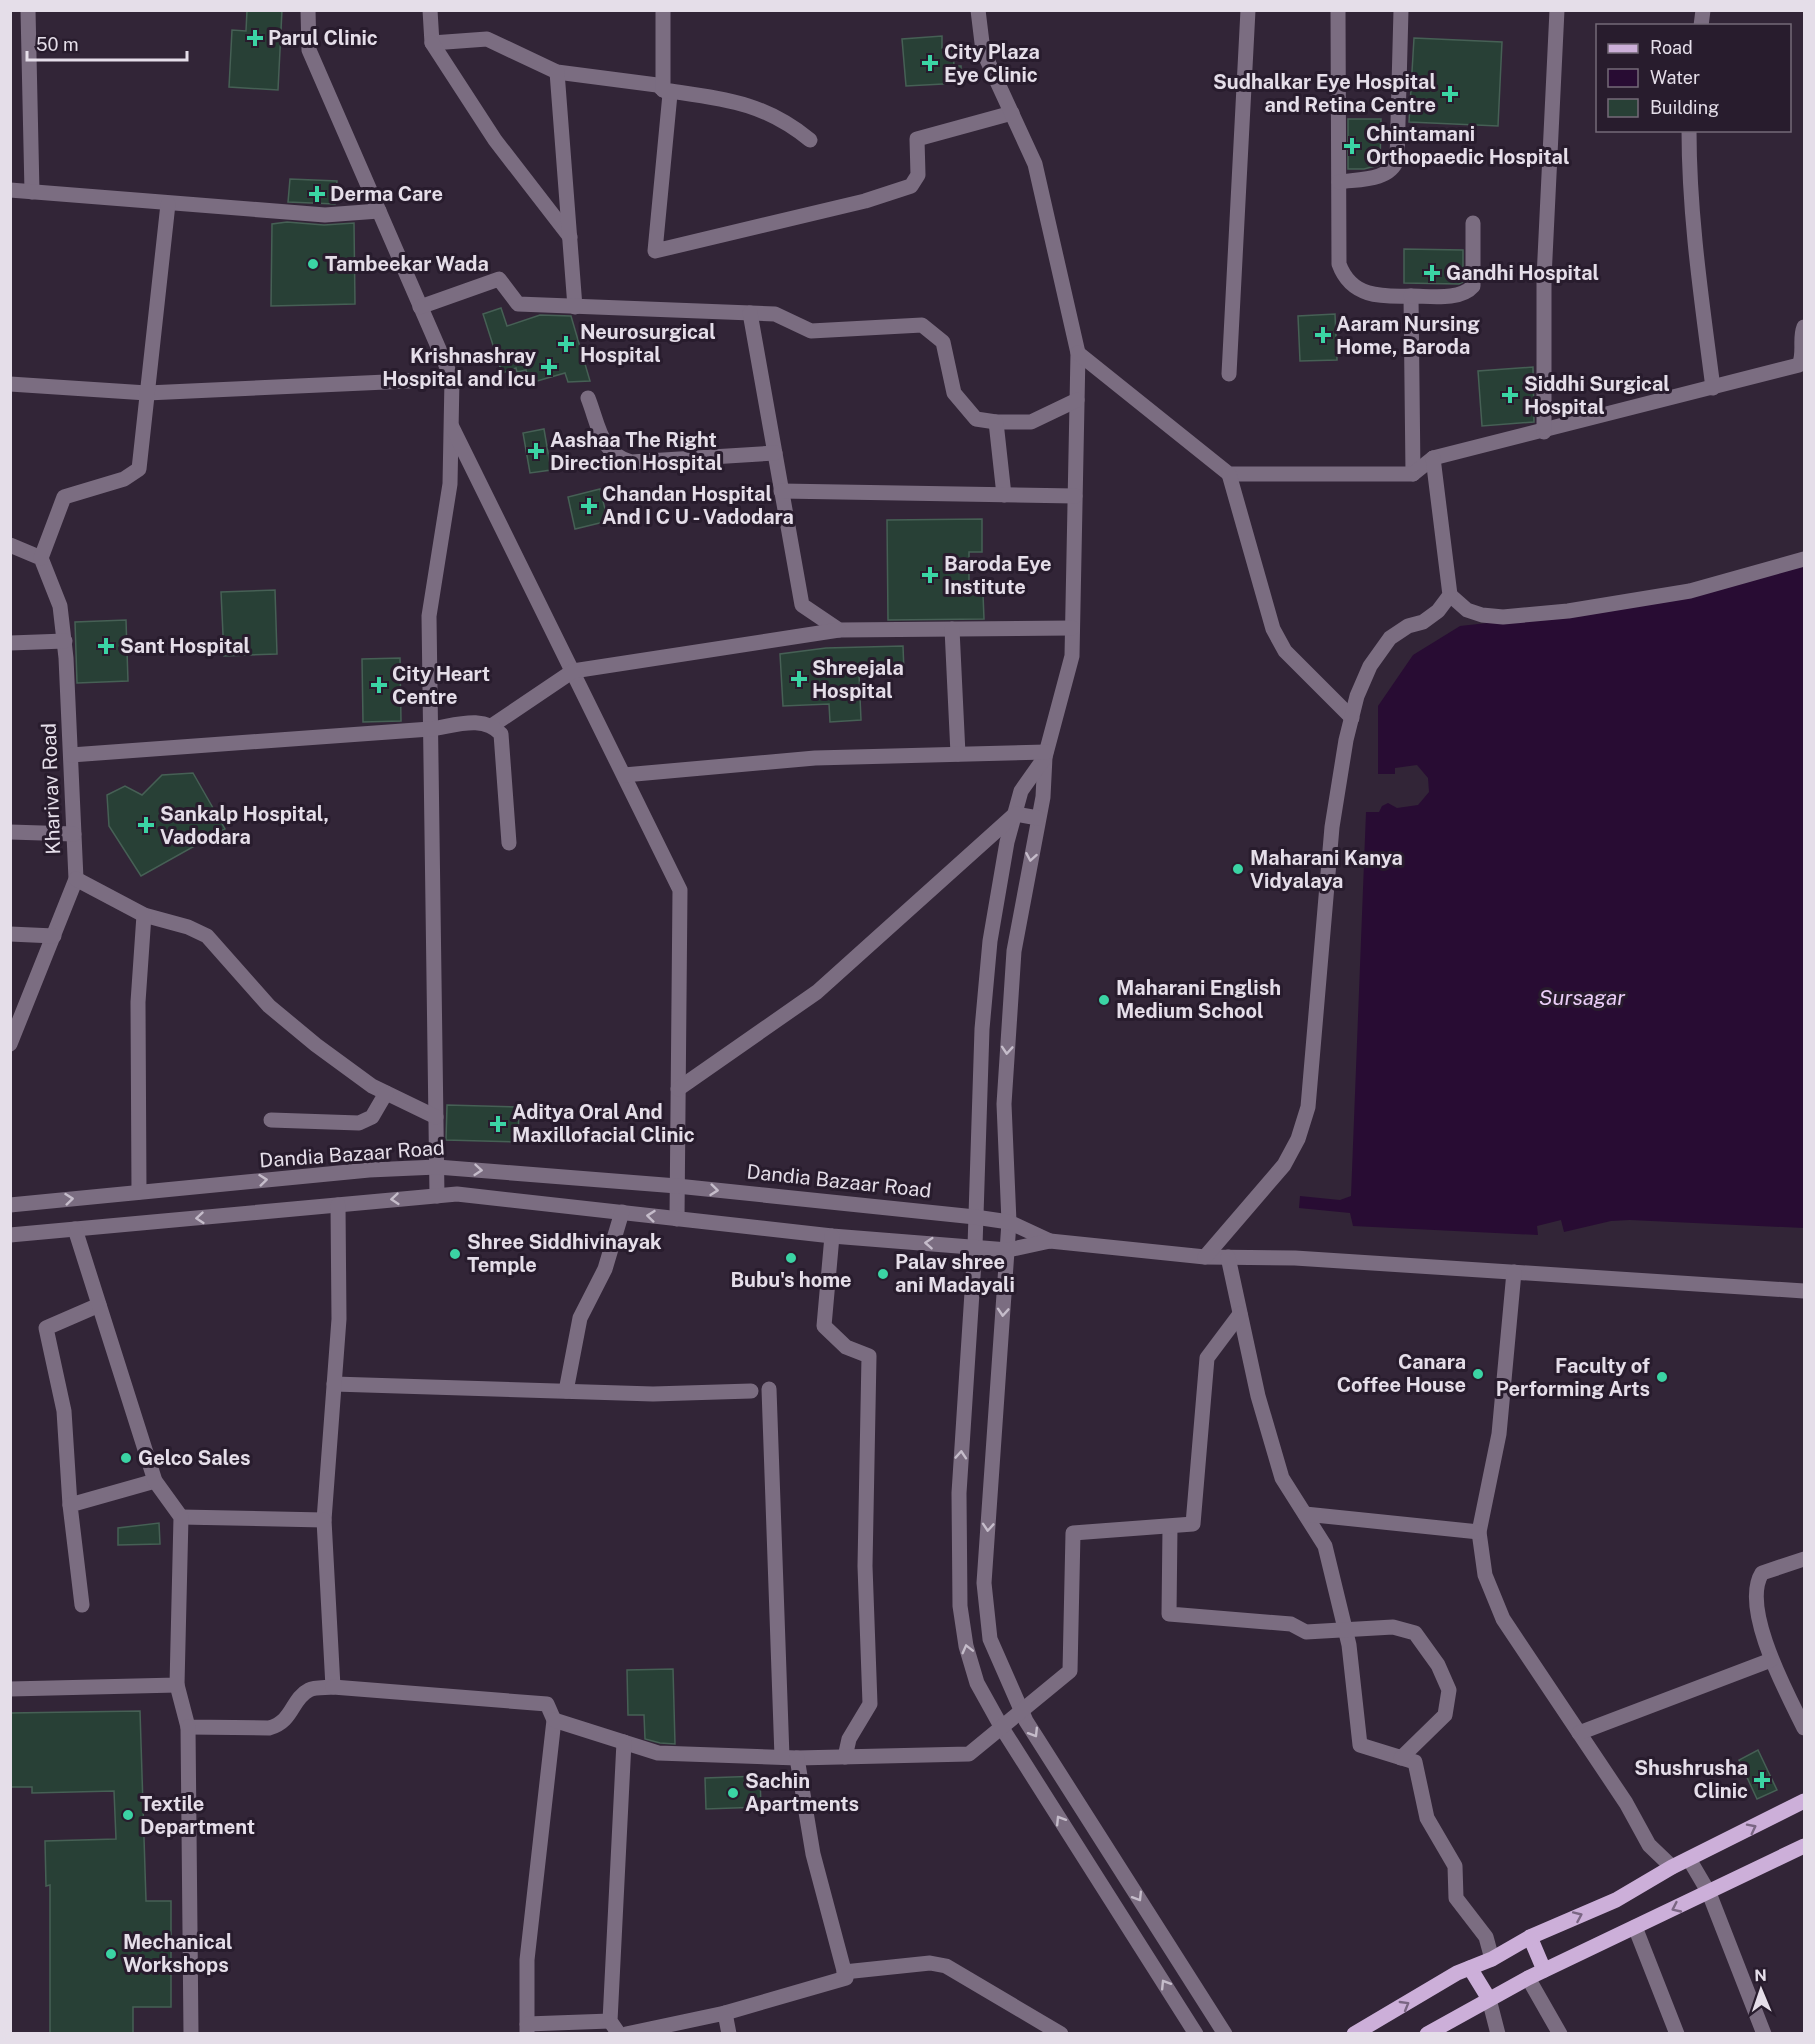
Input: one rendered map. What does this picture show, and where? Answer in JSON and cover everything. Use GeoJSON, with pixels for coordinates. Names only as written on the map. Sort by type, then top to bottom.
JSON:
{"type":"FeatureCollection","features":[{"type":"Feature","properties":{"kind":"main road"},"geometry":{"type":"LineString","coordinates":[[1354,2034],[1470,1968],[1492,1959],[1530,1937],[1616,1900],[1671,1867],[1804,1801]]}},
{"type":"Feature","properties":{"kind":"main road"},"geometry":{"type":"LineString","coordinates":[[1427,2034],[1544,1970],[1804,1846]]}},
{"type":"Feature","properties":{"kind":"main road"},"geometry":{"type":"LineString","coordinates":[[1530,1937],[1544,1970]]}},
{"type":"Feature","properties":{"kind":"main road"},"geometry":{"type":"LineString","coordinates":[[1470,1968],[1489,2000]]}},
{"type":"Feature","properties":{"kind":"street"},"geometry":{"type":"LineString","coordinates":[[28,10],[32,192]]}},
{"type":"Feature","properties":{"kind":"street"},"geometry":{"type":"LineString","coordinates":[[308,10],[309,50],[452,379],[450,484],[429,616],[438,1196]]}},
{"type":"Feature","properties":{"kind":"street"},"geometry":{"type":"LineString","coordinates":[[430,10],[432,43],[495,140],[570,237]]}},
{"type":"Feature","properties":{"kind":"street"},"geometry":{"type":"LineString","coordinates":[[663,10],[663,90]]}},
{"type":"Feature","properties":{"kind":"street"},"geometry":{"type":"LineString","coordinates":[[978,10],[983,51],[1035,164],[1078,352],[1072,656],[1045,754],[1043,797],[1014,951],[1004,1104],[1008,1250],[984,1583],[990,1639],[1022,1712],[1225,2034]]}},
{"type":"Feature","properties":{"kind":"street"},"geometry":{"type":"LineString","coordinates":[[1229,374],[1248,10]]}},
{"type":"Feature","properties":{"kind":"street"},"geometry":{"type":"LineString","coordinates":[[1338,10],[1339,264],[1344,277],[1350,285],[1361,291],[1393,297],[1458,295],[1468,292],[1473,286],[1473,223]]}},
{"type":"Feature","properties":{"kind":"street"},"geometry":{"type":"LineString","coordinates":[[1339,182],[1386,175],[1394,169],[1397,160],[1401,10]]}},
{"type":"Feature","properties":{"kind":"street"},"geometry":{"type":"LineString","coordinates":[[1544,432],[1544,278],[1557,10]]}},
{"type":"Feature","properties":{"kind":"street"},"geometry":{"type":"LineString","coordinates":[[432,43],[486,39],[557,72],[657,85],[670,94],[655,251],[865,201],[911,186],[918,175],[917,139],[1012,113]]}},
{"type":"Feature","properties":{"kind":"street"},"geometry":{"type":"LineString","coordinates":[[557,72],[575,307]]}},
{"type":"Feature","properties":{"kind":"street"},"geometry":{"type":"LineString","coordinates":[[663,90],[727,99],[757,108],[786,121],[810,141]]}},
{"type":"Feature","properties":{"kind":"street"},"geometry":{"type":"LineString","coordinates":[[1689,132],[1689,183],[1694,242],[1713,388]]}},
{"type":"Feature","properties":{"kind":"street"},"geometry":{"type":"LineString","coordinates":[[10,190],[324,215],[378,211]]}},
{"type":"Feature","properties":{"kind":"street"},"geometry":{"type":"LineString","coordinates":[[10,545],[41,558],[64,497],[124,479],[139,469],[168,204]]}},
{"type":"Feature","properties":{"kind":"street"},"geometry":{"type":"LineString","coordinates":[[420,307],[499,279],[518,304],[775,314],[811,332],[921,326],[943,342],[954,393],[976,418],[996,422],[1031,422],[1077,400]]}},
{"type":"Feature","properties":{"kind":"street"},"geometry":{"type":"LineString","coordinates":[[1411,296],[1413,474]]}},
{"type":"Feature","properties":{"kind":"street"},"geometry":{"type":"LineString","coordinates":[[750,313],[802,605],[839,630]]}},
{"type":"Feature","properties":{"kind":"street"},"geometry":{"type":"LineString","coordinates":[[1229,474],[1413,474],[1433,458],[1544,432],[1561,423],[1713,388],[1799,365],[1803,358],[1804,327]]}},
{"type":"Feature","properties":{"kind":"street"},"geometry":{"type":"LineString","coordinates":[[1078,352],[1229,474],[1273,628],[1286,651],[1352,718]]}},
{"type":"Feature","properties":{"kind":"street"},"geometry":{"type":"LineString","coordinates":[[10,384],[147,393],[452,379]]}},
{"type":"Feature","properties":{"kind":"street"},"geometry":{"type":"LineString","coordinates":[[588,398],[608,451],[616,458],[630,462],[775,453]]}},
{"type":"Feature","properties":{"kind":"street"},"geometry":{"type":"LineString","coordinates":[[996,422],[1004,495]]}},
{"type":"Feature","properties":{"kind":"street"},"geometry":{"type":"LineString","coordinates":[[451,425],[680,890],[677,1219]]}},
{"type":"Feature","properties":{"kind":"street"},"geometry":{"type":"LineString","coordinates":[[1433,458],[1450,595],[1467,610],[1482,615],[1503,617],[1568,611],[1690,591],[1804,559]]}},
{"type":"Feature","properties":{"kind":"street"},"geometry":{"type":"LineString","coordinates":[[782,491],[1075,496]]}},
{"type":"Feature","properties":{"kind":"street","name":"Kharivav Road"},"geometry":{"type":"LineString","coordinates":[[10,1044],[75,879],[64,641],[60,606],[41,558]]}},
{"type":"Feature","properties":{"kind":"street"},"geometry":{"type":"LineString","coordinates":[[1205,1257],[1284,1164],[1298,1139],[1308,1107],[1332,827],[1352,718],[1362,683],[1390,638],[1407,626],[1423,622],[1438,611],[1450,595]]}},
{"type":"Feature","properties":{"kind":"street"},"geometry":{"type":"LineString","coordinates":[[493,725],[573,671],[839,630],[1072,628]]}},
{"type":"Feature","properties":{"kind":"street"},"geometry":{"type":"LineString","coordinates":[[952,629],[958,754]]}},
{"type":"Feature","properties":{"kind":"street"},"geometry":{"type":"LineString","coordinates":[[10,643],[64,641]]}},
{"type":"Feature","properties":{"kind":"street"},"geometry":{"type":"LineString","coordinates":[[70,755],[430,729],[483,722],[493,725],[501,734],[509,843]]}},
{"type":"Feature","properties":{"kind":"street"},"geometry":{"type":"LineString","coordinates":[[624,776],[815,758],[1045,754]]}},
{"type":"Feature","properties":{"kind":"street"},"geometry":{"type":"LineString","coordinates":[[1045,754],[1021,790],[1007,842],[990,940],[982,1029],[975,1246],[959,1493],[960,1606],[966,1646],[977,1683],[1002,1728],[1196,2034]]}},
{"type":"Feature","properties":{"kind":"street"},"geometry":{"type":"LineString","coordinates":[[1015,814],[1038,818]]}},
{"type":"Feature","properties":{"kind":"street"},"geometry":{"type":"LineString","coordinates":[[678,1089],[817,992],[1015,814]]}},
{"type":"Feature","properties":{"kind":"street"},"geometry":{"type":"LineString","coordinates":[[10,832],[74,834]]}},
{"type":"Feature","properties":{"kind":"street"},"geometry":{"type":"LineString","coordinates":[[75,879],[144,915],[188,927],[207,936],[269,1006],[316,1045],[372,1086],[436,1117]]}},
{"type":"Feature","properties":{"kind":"street"},"geometry":{"type":"LineString","coordinates":[[139,1192],[138,1002],[144,915]]}},
{"type":"Feature","properties":{"kind":"street"},"geometry":{"type":"LineString","coordinates":[[10,934],[54,936]]}},
{"type":"Feature","properties":{"kind":"street"},"geometry":{"type":"LineString","coordinates":[[271,1120],[358,1123],[372,1118],[386,1093]]}},
{"type":"Feature","properties":{"kind":"street","name":"Dandia Bazaar Road"},"geometry":{"type":"LineString","coordinates":[[10,1205],[369,1170],[437,1167],[677,1186],[975,1217],[1009,1222],[1050,1241]]}},
{"type":"Feature","properties":{"kind":"street"},"geometry":{"type":"LineString","coordinates":[[10,1235],[457,1194],[832,1236],[1008,1250],[1050,1241],[1205,1257],[1295,1258],[1804,1291]]}},
{"type":"Feature","properties":{"kind":"street"},"geometry":{"type":"LineString","coordinates":[[333,1687],[324,1520],[339,1319],[338,1205]]}},
{"type":"Feature","properties":{"kind":"street"},"geometry":{"type":"LineString","coordinates":[[566,1391],[580,1318],[605,1269],[621,1212]]}},
{"type":"Feature","properties":{"kind":"street"},"geometry":{"type":"LineString","coordinates":[[75,1229],[155,1481],[181,1517],[177,1684],[188,1727],[191,2034]]}},
{"type":"Feature","properties":{"kind":"street"},"geometry":{"type":"LineString","coordinates":[[832,1236],[824,1326],[846,1347],[869,1356],[865,1566],[870,1704],[849,1739],[845,1757]]}},
{"type":"Feature","properties":{"kind":"street"},"geometry":{"type":"LineString","coordinates":[[1228,1257],[1258,1396],[1282,1479],[1325,1546],[1346,1632],[1360,1745],[1415,1762],[1427,1818],[1455,1866],[1456,1898],[1486,1937],[1492,1959]]}},
{"type":"Feature","properties":{"kind":"street"},"geometry":{"type":"LineString","coordinates":[[1514,1272],[1499,1434],[1479,1532],[1485,1575],[1503,1619],[1626,1803],[1649,1845],[1671,1867]]}},
{"type":"Feature","properties":{"kind":"street"},"geometry":{"type":"LineString","coordinates":[[82,1605],[70,1505],[64,1411],[46,1328],[99,1305]]}},
{"type":"Feature","properties":{"kind":"street"},"geometry":{"type":"LineString","coordinates":[[554,1720],[658,1753],[790,1758],[969,1754],[1070,1671],[1073,1533],[1193,1524],[1207,1358],[1240,1314]]}},
{"type":"Feature","properties":{"kind":"street"},"geometry":{"type":"LineString","coordinates":[[334,1384],[653,1394],[751,1391]]}},
{"type":"Feature","properties":{"kind":"street"},"geometry":{"type":"LineString","coordinates":[[626,2034],[725,2013],[846,1978],[790,1758],[769,1389]]}},
{"type":"Feature","properties":{"kind":"street"},"geometry":{"type":"LineString","coordinates":[[70,1505],[155,1481]]}},
{"type":"Feature","properties":{"kind":"street"},"geometry":{"type":"LineString","coordinates":[[1305,1514],[1479,1532]]}},
{"type":"Feature","properties":{"kind":"street"},"geometry":{"type":"LineString","coordinates":[[181,1517],[324,1520]]}},
{"type":"Feature","properties":{"kind":"street"},"geometry":{"type":"LineString","coordinates":[[1170,1527],[1169,1614],[1291,1623],[1306,1632],[1346,1632],[1393,1628],[1415,1634],[1438,1665],[1449,1690],[1445,1714],[1401,1758]]}},
{"type":"Feature","properties":{"kind":"street"},"geometry":{"type":"LineString","coordinates":[[1804,1559],[1762,1573],[1757,1582],[1759,1614],[1771,1660],[1804,1728]]}},
{"type":"Feature","properties":{"kind":"street"},"geometry":{"type":"LineString","coordinates":[[1579,1733],[1771,1660]]}},
{"type":"Feature","properties":{"kind":"street"},"geometry":{"type":"LineString","coordinates":[[10,1689],[177,1684]]}},
{"type":"Feature","properties":{"kind":"street"},"geometry":{"type":"LineString","coordinates":[[188,1727],[269,1728],[281,1725],[299,1698],[309,1690],[333,1687],[547,1704],[554,1720],[527,1960],[526,2029],[615,2027],[624,1742]]}},
{"type":"Feature","properties":{"kind":"street"},"geometry":{"type":"LineString","coordinates":[[1689,1859],[1709,1893],[1764,2034]]}},
{"type":"Feature","properties":{"kind":"street"},"geometry":{"type":"LineString","coordinates":[[1635,1927],[1677,2034]]}},
{"type":"Feature","properties":{"kind":"street"},"geometry":{"type":"LineString","coordinates":[[844,1972],[930,1963],[946,1966],[1061,2034]]}},
{"type":"Feature","properties":{"kind":"street"},"geometry":{"type":"LineString","coordinates":[[1528,1978],[1560,2034]]}},
{"type":"Feature","properties":{"kind":"street"},"geometry":{"type":"LineString","coordinates":[[1489,2000],[1498,2034]]}},
{"type":"Feature","properties":{"kind":"street"},"geometry":{"type":"LineString","coordinates":[[725,2013],[729,2034]]}},
{"type":"Feature","properties":{"kind":"water","name":"Sursagar"},"geometry":{"type":"Polygon","coordinates":[[[1804,564],[1804,1228],[1630,1220],[1611,1221],[1564,1232],[1561,1220],[1537,1226],[1538,1235],[1353,1226],[1350,1213],[1299,1208],[1300,1196],[1340,1200],[1351,1196],[1366,812],[1379,812],[1382,806],[1388,803],[1397,808],[1418,805],[1429,792],[1428,778],[1417,765],[1395,768],[1395,774],[1378,774],[1378,706],[1413,655],[1460,626],[1542,617],[1804,564]]]}},
{"type":"Feature","properties":{"kind":"building"},"geometry":{"type":"Polygon","coordinates":[[[247,10],[282,10],[278,90],[229,87],[232,30],[246,31],[247,10]]]}},
{"type":"Feature","properties":{"kind":"building"},"geometry":{"type":"Polygon","coordinates":[[[942,36],[942,48],[953,47],[954,66],[961,66],[962,83],[906,86],[902,39],[942,36]]]}},
{"type":"Feature","properties":{"kind":"building"},"geometry":{"type":"Polygon","coordinates":[[[1414,38],[1502,42],[1498,126],[1409,122],[1414,38]]]}},
{"type":"Feature","properties":{"kind":"building"},"geometry":{"type":"Polygon","coordinates":[[[1348,119],[1381,119],[1380,165],[1364,169],[1348,169],[1348,119]]]}},
{"type":"Feature","properties":{"kind":"building"},"geometry":{"type":"Polygon","coordinates":[[[290,179],[337,181],[335,204],[288,202],[290,179]]]}},
{"type":"Feature","properties":{"kind":"building","name":"Tambeekar Wada"},"geometry":{"type":"Polygon","coordinates":[[[287,222],[324,225],[354,223],[355,304],[271,306],[272,224],[287,222]]]}},
{"type":"Feature","properties":{"kind":"building"},"geometry":{"type":"Polygon","coordinates":[[[1404,249],[1463,250],[1463,282],[1459,284],[1404,283],[1404,249]]]}},
{"type":"Feature","properties":{"kind":"building"},"geometry":{"type":"Polygon","coordinates":[[[501,308],[507,326],[540,315],[571,316],[590,381],[568,382],[565,373],[530,383],[526,370],[517,372],[516,368],[502,373],[483,314],[501,308]]]}},
{"type":"Feature","properties":{"kind":"building"},"geometry":{"type":"Polygon","coordinates":[[[1335,314],[1337,360],[1300,361],[1298,316],[1335,314]]]}},
{"type":"Feature","properties":{"kind":"building"},"geometry":{"type":"Polygon","coordinates":[[[1533,367],[1534,422],[1482,426],[1478,371],[1533,367]]]}},
{"type":"Feature","properties":{"kind":"building"},"geometry":{"type":"Polygon","coordinates":[[[544,429],[551,470],[530,473],[523,433],[544,429]]]}},
{"type":"Feature","properties":{"kind":"building"},"geometry":{"type":"Polygon","coordinates":[[[600,489],[608,521],[575,529],[568,497],[600,489]]]}},
{"type":"Feature","properties":{"kind":"building"},"geometry":{"type":"Polygon","coordinates":[[[982,519],[982,552],[969,552],[969,594],[983,594],[984,619],[888,620],[887,520],[982,519]]]}},
{"type":"Feature","properties":{"kind":"building"},"geometry":{"type":"Polygon","coordinates":[[[275,590],[277,654],[224,656],[221,592],[275,590]]]}},
{"type":"Feature","properties":{"kind":"building"},"geometry":{"type":"Polygon","coordinates":[[[126,620],[128,681],[77,683],[75,622],[126,620]]]}},
{"type":"Feature","properties":{"kind":"building"},"geometry":{"type":"Polygon","coordinates":[[[903,646],[904,672],[859,674],[861,720],[830,722],[829,704],[783,706],[780,654],[826,648],[903,646]]]}},
{"type":"Feature","properties":{"kind":"building"},"geometry":{"type":"Polygon","coordinates":[[[400,658],[401,721],[363,722],[362,659],[400,658]]]}},
{"type":"Feature","properties":{"kind":"building"},"geometry":{"type":"Polygon","coordinates":[[[193,773],[225,829],[141,876],[109,826],[107,795],[125,786],[142,795],[162,775],[193,773]]]}},
{"type":"Feature","properties":{"kind":"building"},"geometry":{"type":"Polygon","coordinates":[[[447,1105],[519,1107],[518,1142],[446,1140],[447,1105]]]}},
{"type":"Feature","properties":{"kind":"building"},"geometry":{"type":"Polygon","coordinates":[[[159,1523],[160,1544],[118,1545],[118,1528],[159,1523]]]}},
{"type":"Feature","properties":{"kind":"building"},"geometry":{"type":"Polygon","coordinates":[[[673,1669],[675,1744],[645,1739],[644,1715],[628,1715],[627,1670],[673,1669]]]}},
{"type":"Feature","properties":{"kind":"building"},"geometry":{"type":"Polygon","coordinates":[[[140,1711],[146,1901],[171,1901],[171,2007],[133,2007],[133,2034],[50,2034],[50,1885],[46,1886],[45,1841],[116,1839],[114,1791],[32,1793],[32,1787],[10,1787],[10,1713],[140,1711]]]}},
{"type":"Feature","properties":{"kind":"building"},"geometry":{"type":"Polygon","coordinates":[[[1758,1750],[1777,1790],[1757,1799],[1739,1760],[1758,1750]]]}},
{"type":"Feature","properties":{"kind":"building","name":"Sachin Apartments"},"geometry":{"type":"Polygon","coordinates":[[[760,1776],[761,1807],[706,1809],[705,1778],[760,1776]]]}},
{"type":"Feature","properties":{"kind":"place","name":"Parul Clinic"},"geometry":{"type":"Point","coordinates":[255,38]}},
{"type":"Feature","properties":{"kind":"place","name":"City Plaza Eye Clinic"},"geometry":{"type":"Point","coordinates":[930,63]}},
{"type":"Feature","properties":{"kind":"place","name":"Sudhalkar Eye Hospital and Retina Centre"},"geometry":{"type":"Point","coordinates":[1450,94]}},
{"type":"Feature","properties":{"kind":"place","name":"Chintamani Orthopaedic Hospital"},"geometry":{"type":"Point","coordinates":[1352,146]}},
{"type":"Feature","properties":{"kind":"place","name":"Derma Care"},"geometry":{"type":"Point","coordinates":[317,194]}},
{"type":"Feature","properties":{"kind":"place","name":"Tambeekar Wada"},"geometry":{"type":"Point","coordinates":[313,264]}},
{"type":"Feature","properties":{"kind":"place","name":"Gandhi Hospital"},"geometry":{"type":"Point","coordinates":[1432,273]}},
{"type":"Feature","properties":{"kind":"place","name":"Aaram Nursing Home, Baroda"},"geometry":{"type":"Point","coordinates":[1323,335]}},
{"type":"Feature","properties":{"kind":"place","name":"Neurosurgical Hospital"},"geometry":{"type":"Point","coordinates":[566,344]}},
{"type":"Feature","properties":{"kind":"place","name":"Krishnashray Hospital and Icu"},"geometry":{"type":"Point","coordinates":[549,367]}},
{"type":"Feature","properties":{"kind":"place","name":"Siddhi Surgical Hospital"},"geometry":{"type":"Point","coordinates":[1510,395]}},
{"type":"Feature","properties":{"kind":"place","name":"Aashaa The Right Direction Hospital"},"geometry":{"type":"Point","coordinates":[536,451]}},
{"type":"Feature","properties":{"kind":"place","name":"Chandan Hospital And I C U - Vadodara"},"geometry":{"type":"Point","coordinates":[589,506]}},
{"type":"Feature","properties":{"kind":"place","name":"Baroda Eye Institute"},"geometry":{"type":"Point","coordinates":[930,575]}},
{"type":"Feature","properties":{"kind":"place","name":"Sant Hospital"},"geometry":{"type":"Point","coordinates":[106,646]}},
{"type":"Feature","properties":{"kind":"place","name":"Shreejala Hospital"},"geometry":{"type":"Point","coordinates":[799,679]}},
{"type":"Feature","properties":{"kind":"place","name":"City Heart Centre"},"geometry":{"type":"Point","coordinates":[379,685]}},
{"type":"Feature","properties":{"kind":"place","name":"Sankalp Hospital, Vadodara"},"geometry":{"type":"Point","coordinates":[146,825]}},
{"type":"Feature","properties":{"kind":"place","name":"Maharani Kanya Vidyalaya"},"geometry":{"type":"Point","coordinates":[1238,869]}},
{"type":"Feature","properties":{"kind":"place","name":"Maharani English Medium School"},"geometry":{"type":"Point","coordinates":[1104,1000]}},
{"type":"Feature","properties":{"kind":"place","name":"Aditya Oral And Maxillofacial Clinic"},"geometry":{"type":"Point","coordinates":[498,1124]}},
{"type":"Feature","properties":{"kind":"place","name":"Shree Siddhivinayak Temple"},"geometry":{"type":"Point","coordinates":[455,1254]}},
{"type":"Feature","properties":{"kind":"place","name":"Bubu's home"},"geometry":{"type":"Point","coordinates":[791,1258]}},
{"type":"Feature","properties":{"kind":"place","name":"Palav shree ani Madayali"},"geometry":{"type":"Point","coordinates":[883,1274]}},
{"type":"Feature","properties":{"kind":"place","name":"Canara Coffee House"},"geometry":{"type":"Point","coordinates":[1478,1374]}},
{"type":"Feature","properties":{"kind":"place","name":"Faculty of Performing Arts"},"geometry":{"type":"Point","coordinates":[1662,1377]}},
{"type":"Feature","properties":{"kind":"place","name":"Gelco Sales"},"geometry":{"type":"Point","coordinates":[126,1458]}},
{"type":"Feature","properties":{"kind":"place","name":"Shushrusha Clinic"},"geometry":{"type":"Point","coordinates":[1762,1780]}},
{"type":"Feature","properties":{"kind":"place","name":"Sachin Apartments"},"geometry":{"type":"Point","coordinates":[733,1793]}},
{"type":"Feature","properties":{"kind":"place","name":"Textile Department"},"geometry":{"type":"Point","coordinates":[128,1815]}},
{"type":"Feature","properties":{"kind":"place","name":"Mechanical Workshops"},"geometry":{"type":"Point","coordinates":[111,1954]}}]}
